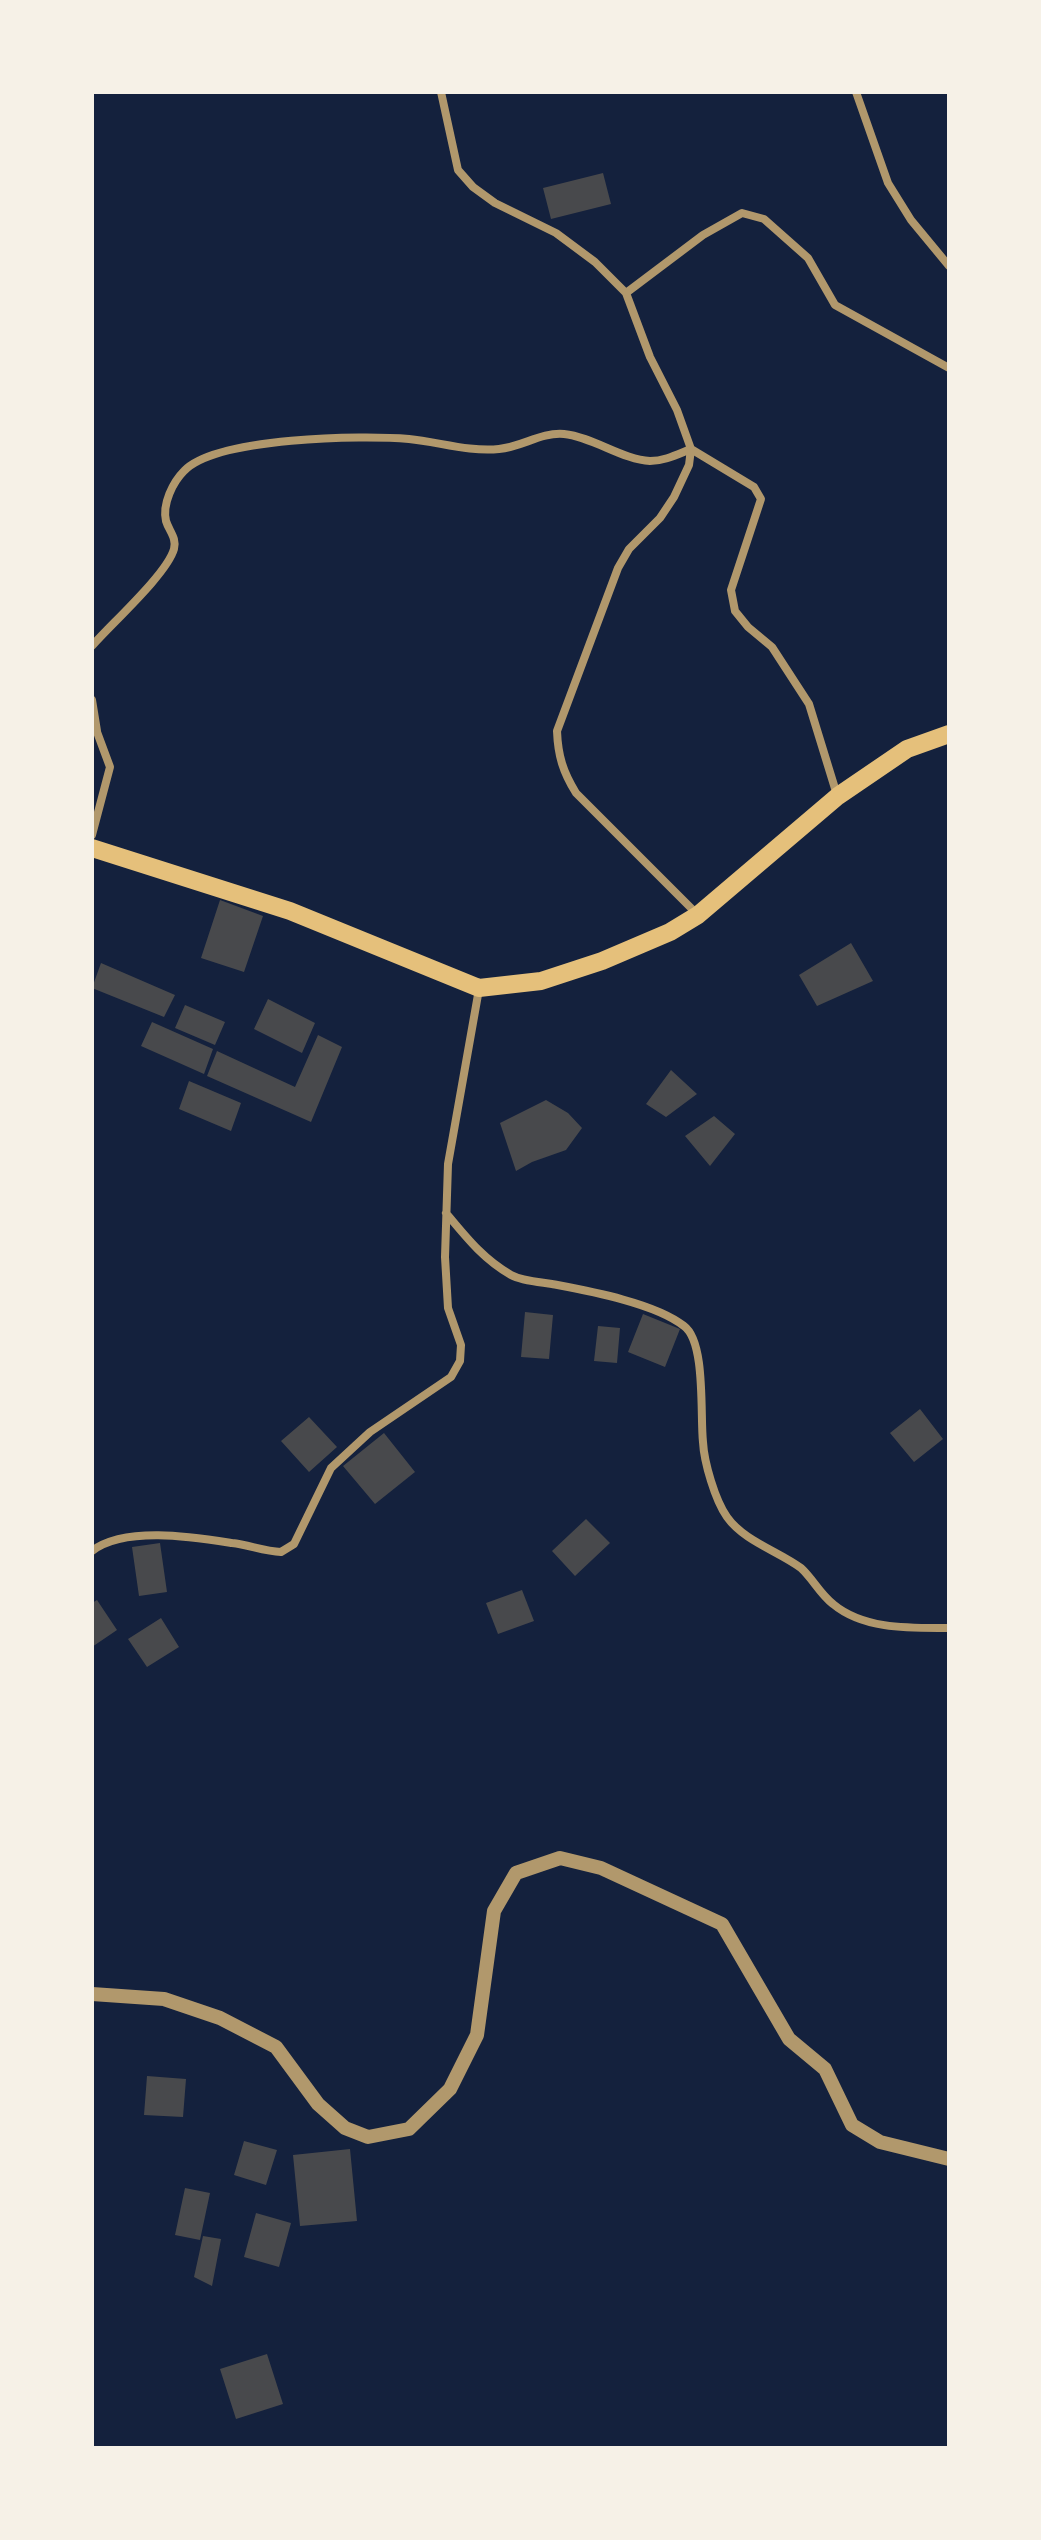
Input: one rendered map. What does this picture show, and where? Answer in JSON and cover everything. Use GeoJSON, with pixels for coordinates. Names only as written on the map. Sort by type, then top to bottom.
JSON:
{"type":"FeatureCollection","features":[{"type":"Feature","properties":{"kind":"main road"},"geometry":{"type":"LineString","coordinates":[[92,848],[290,911],[479,988],[541,981],[602,961],[670,932],[698,915],[838,796],[907,749],[949,734]]}},
{"type":"Feature","properties":{"kind":"street"},"geometry":{"type":"LineString","coordinates":[[441,92],[458,170],[473,187],[495,203],[556,233],[595,262],[626,293],[650,357],[677,410],[691,449],[689,465],[674,497],[660,518],[629,549],[618,568],[557,731],[558,755],[563,772],[576,793],[698,915]]}},
{"type":"Feature","properties":{"kind":"street"},"geometry":{"type":"LineString","coordinates":[[856,92],[888,183],[911,220],[949,266]]}},
{"type":"Feature","properties":{"kind":"street"},"geometry":{"type":"LineString","coordinates":[[626,293],[703,235],[742,213],[764,219],[808,258],[835,305],[949,368]]}},
{"type":"Feature","properties":{"kind":"street"},"geometry":{"type":"LineString","coordinates":[[92,646],[143,593],[168,561],[174,551],[175,540],[165,512],[169,497],[185,469],[207,457],[271,442],[297,440],[410,439],[467,448],[500,449],[544,435],[562,434],[649,461],[666,459],[691,449]]}},
{"type":"Feature","properties":{"kind":"street"},"geometry":{"type":"LineString","coordinates":[[691,449],[754,487],[761,499],[731,590],[735,611],[748,627],[772,647],[809,704],[838,796]]}},
{"type":"Feature","properties":{"kind":"street"},"geometry":{"type":"LineString","coordinates":[[92,700],[95,729],[110,767],[92,835]]}},
{"type":"Feature","properties":{"kind":"street"},"geometry":{"type":"LineString","coordinates":[[92,1551],[103,1543],[139,1536],[185,1537],[281,1552],[294,1544],[331,1468],[370,1432],[451,1377],[460,1361],[461,1345],[448,1308],[448,1164],[479,988]]}},
{"type":"Feature","properties":{"kind":"street"},"geometry":{"type":"LineString","coordinates":[[446,1212],[476,1251],[514,1277],[622,1300],[667,1316],[687,1327],[698,1349],[703,1446],[711,1480],[727,1517],[745,1534],[801,1569],[834,1605],[857,1618],[901,1628],[949,1628]]}},
{"type":"Feature","properties":{"kind":"street"},"geometry":{"type":"LineString","coordinates":[[92,1994],[164,1999],[220,2018],[276,2047],[318,2104],[345,2128],[368,2137],[409,2129],[450,2089],[477,2035],[494,1911],[516,1873],[560,1858],[601,1868],[722,1924],[789,2039],[825,2069],[852,2125],[880,2142],[949,2159]]}},
{"type":"Feature","properties":{"kind":"building"},"geometry":{"type":"Polygon","coordinates":[[[603,173],[611,204],[551,219],[543,188],[603,173]]]}},
{"type":"Feature","properties":{"kind":"building"},"geometry":{"type":"Polygon","coordinates":[[[220,900],[263,916],[244,972],[201,958],[220,900]]]}},
{"type":"Feature","properties":{"kind":"building"},"geometry":{"type":"Polygon","coordinates":[[[851,943],[873,981],[817,1006],[799,975],[851,943]]]}},
{"type":"Feature","properties":{"kind":"building"},"geometry":{"type":"Polygon","coordinates":[[[101,963],[175,995],[164,1017],[92,988],[101,963]]]}},
{"type":"Feature","properties":{"kind":"building"},"geometry":{"type":"Polygon","coordinates":[[[268,999],[315,1023],[302,1053],[254,1029],[268,999]]]}},
{"type":"Feature","properties":{"kind":"building"},"geometry":{"type":"Polygon","coordinates":[[[185,1005],[225,1022],[215,1045],[175,1028],[185,1005]]]}},
{"type":"Feature","properties":{"kind":"building"},"geometry":{"type":"Polygon","coordinates":[[[152,1022],[213,1049],[204,1074],[141,1046],[152,1022]]]}},
{"type":"Feature","properties":{"kind":"building"},"geometry":{"type":"Polygon","coordinates":[[[318,1035],[342,1047],[311,1122],[207,1076],[217,1051],[295,1087],[318,1035]]]}},
{"type":"Feature","properties":{"kind":"building"},"geometry":{"type":"Polygon","coordinates":[[[671,1070],[697,1094],[666,1117],[646,1104],[671,1070]]]}},
{"type":"Feature","properties":{"kind":"building"},"geometry":{"type":"Polygon","coordinates":[[[189,1081],[241,1103],[231,1131],[179,1109],[189,1081]]]}},
{"type":"Feature","properties":{"kind":"building"},"geometry":{"type":"Polygon","coordinates":[[[546,1100],[568,1113],[582,1128],[566,1150],[516,1171],[500,1123],[546,1100]]]}},
{"type":"Feature","properties":{"kind":"building"},"geometry":{"type":"Polygon","coordinates":[[[714,1116],[735,1134],[710,1166],[685,1136],[714,1116]]]}},
{"type":"Feature","properties":{"kind":"building"},"geometry":{"type":"Polygon","coordinates":[[[525,1312],[553,1315],[549,1359],[521,1357],[525,1312]]]}},
{"type":"Feature","properties":{"kind":"building"},"geometry":{"type":"Polygon","coordinates":[[[643,1314],[680,1329],[665,1367],[628,1352],[643,1314]]]}},
{"type":"Feature","properties":{"kind":"building"},"geometry":{"type":"Polygon","coordinates":[[[598,1326],[620,1328],[617,1363],[594,1361],[598,1326]]]}},
{"type":"Feature","properties":{"kind":"building"},"geometry":{"type":"Polygon","coordinates":[[[920,1409],[943,1439],[914,1462],[890,1433],[920,1409]]]}},
{"type":"Feature","properties":{"kind":"building"},"geometry":{"type":"Polygon","coordinates":[[[309,1417],[337,1447],[309,1472],[281,1441],[309,1417]]]}},
{"type":"Feature","properties":{"kind":"building"},"geometry":{"type":"Polygon","coordinates":[[[384,1433],[415,1472],[375,1504],[343,1466],[384,1433]]]}},
{"type":"Feature","properties":{"kind":"building"},"geometry":{"type":"Polygon","coordinates":[[[586,1519],[610,1543],[575,1576],[552,1551],[586,1519]]]}},
{"type":"Feature","properties":{"kind":"building"},"geometry":{"type":"Polygon","coordinates":[[[160,1543],[167,1592],[139,1596],[132,1547],[160,1543]]]}},
{"type":"Feature","properties":{"kind":"building"},"geometry":{"type":"Polygon","coordinates":[[[522,1590],[534,1621],[498,1634],[486,1603],[522,1590]]]}},
{"type":"Feature","properties":{"kind":"building"},"geometry":{"type":"Polygon","coordinates":[[[97,1600],[117,1630],[92,1647],[92,1603],[97,1600]]]}},
{"type":"Feature","properties":{"kind":"building"},"geometry":{"type":"Polygon","coordinates":[[[161,1618],[179,1647],[147,1667],[128,1639],[161,1618]]]}},
{"type":"Feature","properties":{"kind":"building"},"geometry":{"type":"Polygon","coordinates":[[[147,2076],[186,2079],[183,2117],[144,2115],[147,2076]]]}},
{"type":"Feature","properties":{"kind":"building"},"geometry":{"type":"Polygon","coordinates":[[[244,2141],[277,2150],[266,2185],[234,2175],[244,2141]]]}},
{"type":"Feature","properties":{"kind":"building"},"geometry":{"type":"Polygon","coordinates":[[[350,2149],[357,2221],[300,2226],[293,2155],[350,2149]]]}},
{"type":"Feature","properties":{"kind":"building"},"geometry":{"type":"Polygon","coordinates":[[[185,2188],[210,2193],[200,2240],[175,2235],[185,2188]]]}},
{"type":"Feature","properties":{"kind":"building"},"geometry":{"type":"Polygon","coordinates":[[[256,2213],[291,2223],[279,2267],[244,2257],[256,2213]]]}},
{"type":"Feature","properties":{"kind":"building"},"geometry":{"type":"Polygon","coordinates":[[[203,2236],[221,2239],[212,2286],[194,2277],[203,2236]]]}},
{"type":"Feature","properties":{"kind":"building"},"geometry":{"type":"Polygon","coordinates":[[[267,2354],[283,2404],[236,2419],[220,2369],[267,2354]]]}}]}
